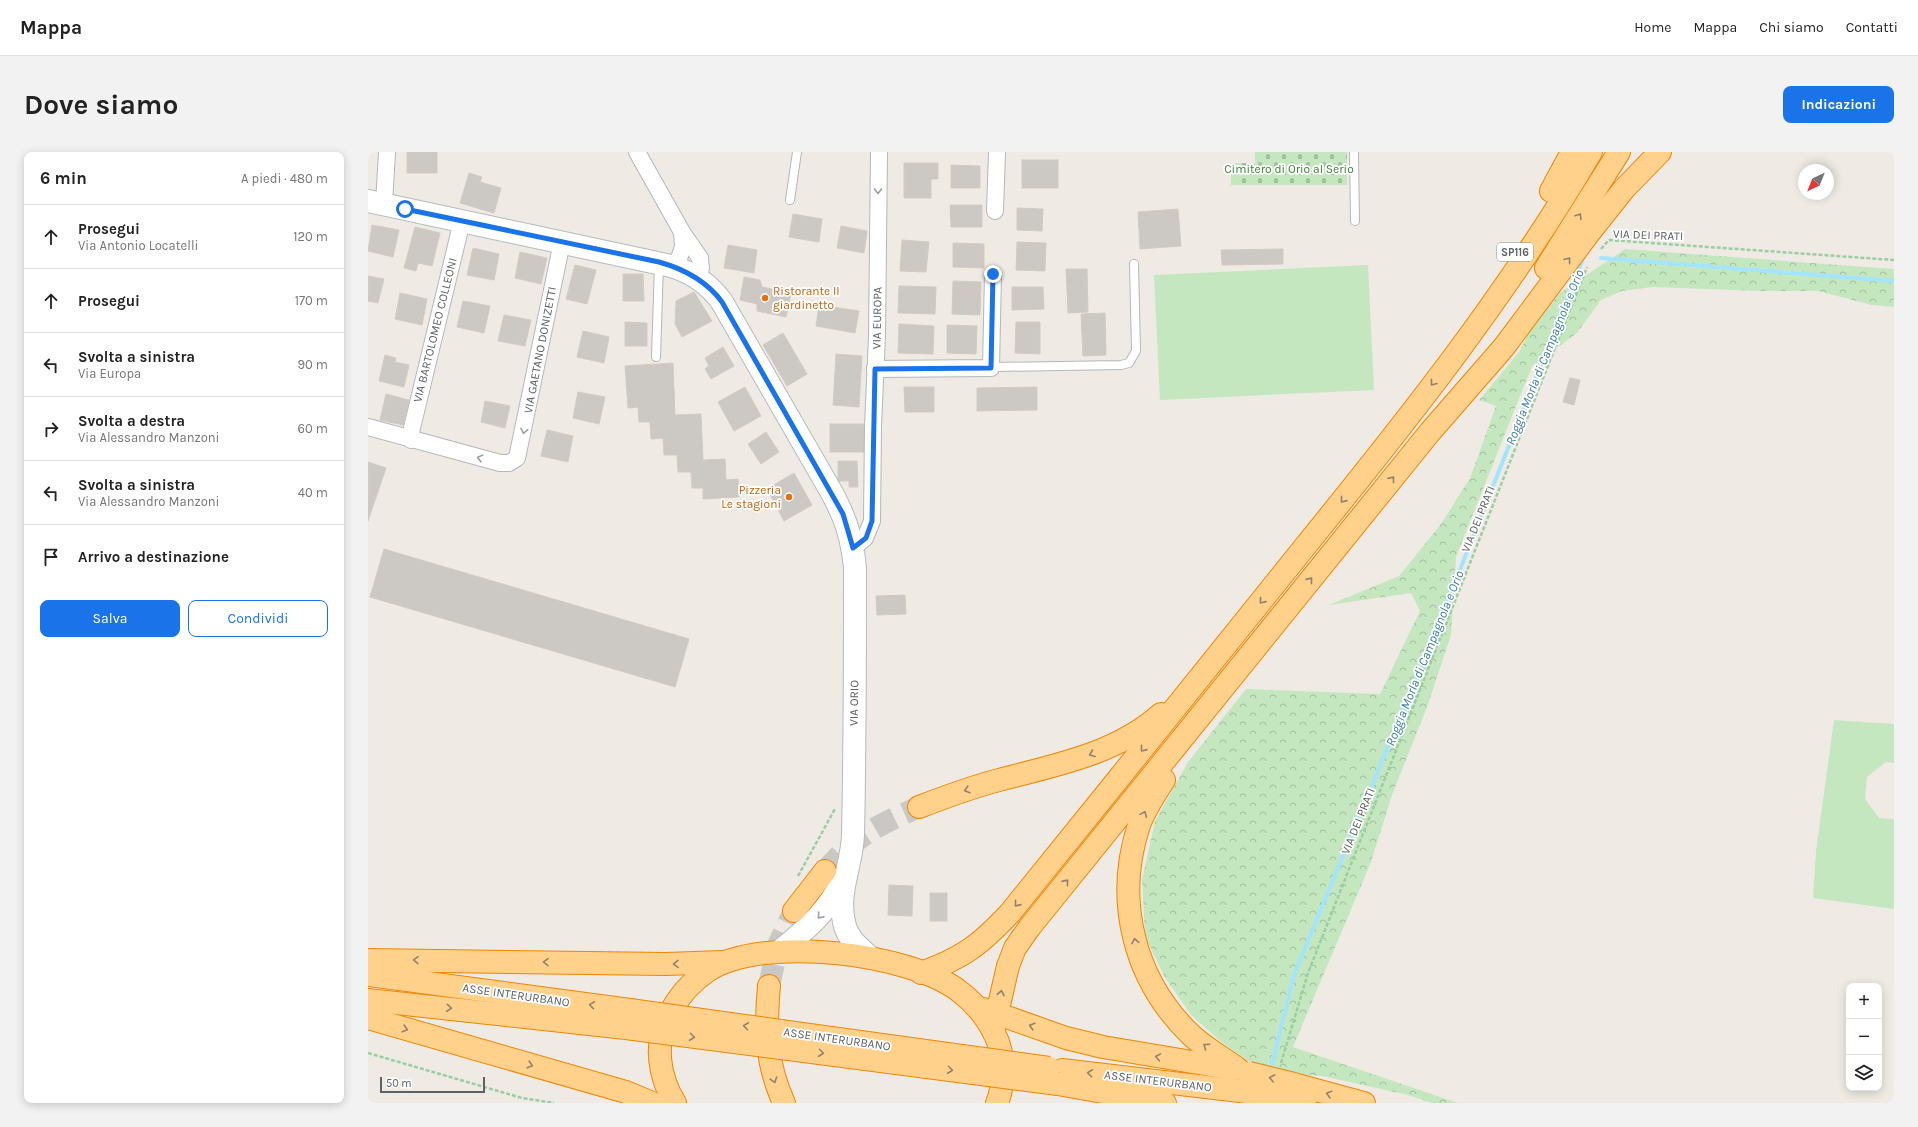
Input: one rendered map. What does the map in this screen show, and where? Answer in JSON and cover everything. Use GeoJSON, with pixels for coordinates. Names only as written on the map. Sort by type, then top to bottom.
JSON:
{"type":"FeatureCollection","features":[{"type":"Feature","properties":{"kind":"highway","name":"SP116"},"geometry":{"type":"LineString","coordinates":[[1457,352],[1472,323],[1527,233],[1572,152]]}},
{"type":"Feature","properties":{"kind":"highway"},"geometry":{"type":"LineString","coordinates":[[921,973],[957,959],[987,937],[1010,913],[1368,469],[1509,281],[1552,217],[1591,152]]}},
{"type":"Feature","properties":{"kind":"highway"},"geometry":{"type":"LineString","coordinates":[[1430,432],[1532,289],[1619,152]]}},
{"type":"Feature","properties":{"kind":"highway"},"geometry":{"type":"LineString","coordinates":[[997,1103],[1001,1090],[1002,1068],[1001,1052],[995,1023],[1008,966],[1015,948],[1029,928],[1430,432],[1504,347],[1589,233],[1624,189],[1660,152]]}},
{"type":"Feature","properties":{"kind":"highway"},"geometry":{"type":"LineString","coordinates":[[1243,1078],[1193,1036],[1161,1000],[1147,976],[1135,946],[1128,888],[1132,857],[1139,825],[1149,802],[1168,773],[1236,686],[1252,663],[1268,632]]}},
{"type":"Feature","properties":{"kind":"highway"},"geometry":{"type":"LineString","coordinates":[[919,806],[963,791],[1066,763],[1093,753],[1124,739],[1153,721],[1194,686]]}},
{"type":"Feature","properties":{"kind":"highway"},"geometry":{"type":"LineString","coordinates":[[794,911],[825,871]]}},
{"type":"Feature","properties":{"kind":"highway"},"geometry":{"type":"LineString","coordinates":[[675,1103],[665,1082],[660,1059],[659,1045],[664,1023],[673,1006],[696,981],[710,969],[729,961],[753,955],[780,951],[870,957],[945,982],[960,991],[995,1023],[1243,1078],[1296,1096],[1364,1103]]}},
{"type":"Feature","properties":{"kind":"highway"},"geometry":{"type":"LineString","coordinates":[[368,960],[666,964],[729,961]]}},
{"type":"Feature","properties":{"kind":"highway","name":"ASSE INTERURBANO"},"geometry":{"type":"LineString","coordinates":[[368,975],[628,1019],[1060,1077],[1165,1103]]}},
{"type":"Feature","properties":{"kind":"highway"},"geometry":{"type":"LineString","coordinates":[[769,986],[766,1034],[770,1066],[784,1103]]}},
{"type":"Feature","properties":{"kind":"highway","name":"ASSE INTERURBANO"},"geometry":{"type":"LineString","coordinates":[[368,1000],[628,1019]]}},
{"type":"Feature","properties":{"kind":"highway"},"geometry":{"type":"LineString","coordinates":[[368,1018],[626,1092],[652,1103]]}},
{"type":"Feature","properties":{"kind":"highway","name":"ASSE INTERURBANO"},"geometry":{"type":"LineString","coordinates":[[1060,1077],[1243,1078]]}},
{"type":"Feature","properties":{"kind":"street"},"geometry":{"type":"LineString","coordinates":[[376,203],[387,152]]}},
{"type":"Feature","properties":{"kind":"street"},"geometry":{"type":"LineString","coordinates":[[637,152],[682,232],[700,258],[701,268],[698,279]]}},
{"type":"Feature","properties":{"kind":"street","name":"VIA EUROPA"},"geometry":{"type":"LineString","coordinates":[[853,548],[866,538],[872,521],[877,336],[879,152]]}},
{"type":"Feature","properties":{"kind":"street"},"geometry":{"type":"LineString","coordinates":[[995,211],[997,152]]}},
{"type":"Feature","properties":{"kind":"street","name":"VIA ORIO"},"geometry":{"type":"LineString","coordinates":[[376,203],[667,265],[698,279],[715,292],[722,302],[843,514],[853,548],[855,568],[853,838],[842,895],[846,932],[855,944],[870,957]]}},
{"type":"Feature","properties":{"kind":"street","name":"VIA BARTOLOMEO COLLEONI"},"geometry":{"type":"LineString","coordinates":[[411,440],[411,432],[462,221]]}},
{"type":"Feature","properties":{"kind":"street"},"geometry":{"type":"LineString","coordinates":[[667,265],[683,247],[682,232]]}},
{"type":"Feature","properties":{"kind":"street","name":"VIA GAETANO DONIZETTI"},"geometry":{"type":"LineString","coordinates":[[411,440],[500,463],[509,463],[517,458],[562,242]]}},
{"type":"Feature","properties":{"kind":"street"},"geometry":{"type":"LineString","coordinates":[[875,369],[992,367],[993,274]]}},
{"type":"Feature","properties":{"kind":"street"},"geometry":{"type":"LineString","coordinates":[[368,427],[411,440]]}},
{"type":"Feature","properties":{"kind":"street","name":"VIA ORIO"},"geometry":{"type":"LineString","coordinates":[[780,951],[819,917],[827,907],[837,892],[850,857]]}},
{"type":"Feature","properties":{"kind":"lane"},"geometry":{"type":"LineString","coordinates":[[790,200],[797,152]]}},
{"type":"Feature","properties":{"kind":"lane"},"geometry":{"type":"LineString","coordinates":[[1354,152],[1355,221]]}},
{"type":"Feature","properties":{"kind":"lane"},"geometry":{"type":"LineString","coordinates":[[992,367],[1121,365],[1129,363],[1136,355],[1134,264]]}},
{"type":"Feature","properties":{"kind":"lane"},"geometry":{"type":"LineString","coordinates":[[656,357],[667,265]]}},
{"type":"Feature","properties":{"kind":"path","name":"VIA DEI PRATI"},"geometry":{"type":"LineString","coordinates":[[1596,255],[1609,240],[1894,260]]}},
{"type":"Feature","properties":{"kind":"path","name":"VIA DEI PRATI"},"geometry":{"type":"LineString","coordinates":[[1281,1065],[1308,973],[1588,265]]}},
{"type":"Feature","properties":{"kind":"path"},"geometry":{"type":"LineString","coordinates":[[796,878],[836,805]]}},
{"type":"Feature","properties":{"kind":"path"},"geometry":{"type":"LineString","coordinates":[[368,1053],[522,1098],[554,1103]]}},
{"type":"Feature","properties":{"kind":"green space","name":"Cimitero di Orio al Serio"},"geometry":{"type":"Polygon","coordinates":[[[1255,152],[1347,152],[1347,185],[1231,185],[1231,163],[1255,163],[1255,152]]]}},
{"type":"Feature","properties":{"kind":"green space"},"geometry":{"type":"Polygon","coordinates":[[[1625,249],[1894,269],[1894,307],[1872,305],[1818,291],[1760,291],[1652,287],[1622,291],[1601,300],[1577,333],[1532,366],[1456,557],[1451,635],[1427,707],[1392,795],[1371,862],[1293,1047],[1458,1103],[1432,1103],[1408,1095],[1322,1076],[1292,1074],[1248,1061],[1219,1040],[1191,1015],[1164,976],[1145,936],[1142,880],[1155,821],[1188,762],[1246,689],[1380,694],[1420,611],[1411,593],[1329,605],[1399,576],[1441,524],[1470,478],[1496,406],[1479,400],[1519,352],[1531,329],[1560,293],[1625,249]]]}},
{"type":"Feature","properties":{"kind":"green space"},"geometry":{"type":"Polygon","coordinates":[[[1368,265],[1374,390],[1160,400],[1154,275],[1368,265]]]}},
{"type":"Feature","properties":{"kind":"green space"},"geometry":{"type":"Polygon","coordinates":[[[1834,720],[1894,724],[1894,763],[1886,762],[1867,777],[1865,799],[1879,818],[1894,819],[1894,909],[1813,898],[1816,851],[1834,720]]]}},
{"type":"Feature","properties":{"kind":"building"},"geometry":{"type":"Polygon","coordinates":[[[407,152],[437,152],[437,173],[407,173],[407,152]]]}},
{"type":"Feature","properties":{"kind":"building"},"geometry":{"type":"Polygon","coordinates":[[[1022,160],[1058,160],[1058,188],[1022,188],[1022,160]]]}},
{"type":"Feature","properties":{"kind":"building"},"geometry":{"type":"Polygon","coordinates":[[[904,163],[938,163],[938,179],[931,179],[931,198],[904,198],[904,163]]]}},
{"type":"Feature","properties":{"kind":"building"},"geometry":{"type":"Polygon","coordinates":[[[951,165],[980,166],[980,188],[951,188],[951,165]]]}},
{"type":"Feature","properties":{"kind":"building"},"geometry":{"type":"Polygon","coordinates":[[[469,173],[482,177],[480,182],[501,188],[494,213],[460,203],[469,173]]]}},
{"type":"Feature","properties":{"kind":"building"},"geometry":{"type":"Polygon","coordinates":[[[950,205],[982,205],[982,227],[951,227],[950,205]]]}},
{"type":"Feature","properties":{"kind":"building"},"geometry":{"type":"Polygon","coordinates":[[[1017,208],[1043,209],[1042,231],[1017,230],[1017,208]]]}},
{"type":"Feature","properties":{"kind":"building"},"geometry":{"type":"Polygon","coordinates":[[[1178,209],[1181,246],[1140,249],[1138,212],[1178,209]]]}},
{"type":"Feature","properties":{"kind":"building"},"geometry":{"type":"Polygon","coordinates":[[[793,214],[822,219],[819,242],[789,237],[793,214]]]}},
{"type":"Feature","properties":{"kind":"building"},"geometry":{"type":"Polygon","coordinates":[[[372,225],[399,230],[393,257],[368,251],[372,225]]]}},
{"type":"Feature","properties":{"kind":"building"},"geometry":{"type":"Polygon","coordinates":[[[841,226],[867,231],[864,253],[837,248],[841,226]]]}},
{"type":"Feature","properties":{"kind":"building"},"geometry":{"type":"Polygon","coordinates":[[[415,227],[440,233],[432,266],[418,263],[416,271],[404,268],[415,227]]]}},
{"type":"Feature","properties":{"kind":"building"},"geometry":{"type":"Polygon","coordinates":[[[902,240],[929,242],[926,272],[900,271],[902,240]]]}},
{"type":"Feature","properties":{"kind":"building"},"geometry":{"type":"Polygon","coordinates":[[[1017,242],[1046,243],[1045,271],[1016,270],[1017,242]]]}},
{"type":"Feature","properties":{"kind":"building"},"geometry":{"type":"Polygon","coordinates":[[[953,243],[984,244],[984,268],[953,267],[953,243]]]}},
{"type":"Feature","properties":{"kind":"building"},"geometry":{"type":"Polygon","coordinates":[[[728,245],[757,250],[754,273],[724,268],[728,245]]]}},
{"type":"Feature","properties":{"kind":"building"},"geometry":{"type":"Polygon","coordinates":[[[473,248],[499,254],[494,280],[467,275],[473,248]]]}},
{"type":"Feature","properties":{"kind":"building"},"geometry":{"type":"Polygon","coordinates":[[[1283,249],[1283,264],[1222,265],[1221,250],[1283,249]]]}},
{"type":"Feature","properties":{"kind":"building"},"geometry":{"type":"Polygon","coordinates":[[[520,252],[547,258],[541,284],[515,278],[520,252]]]}},
{"type":"Feature","properties":{"kind":"building"},"geometry":{"type":"Polygon","coordinates":[[[575,265],[596,270],[587,304],[566,299],[575,265]]]}},
{"type":"Feature","properties":{"kind":"building"},"geometry":{"type":"Polygon","coordinates":[[[1066,269],[1087,269],[1088,312],[1068,313],[1066,269]]]}},
{"type":"Feature","properties":{"kind":"building"},"geometry":{"type":"Polygon","coordinates":[[[623,274],[643,274],[644,301],[623,301],[623,274]]]}},
{"type":"Feature","properties":{"kind":"building"},"geometry":{"type":"Polygon","coordinates":[[[368,276],[384,279],[378,303],[368,301],[368,276]]]}},
{"type":"Feature","properties":{"kind":"building"},"geometry":{"type":"Polygon","coordinates":[[[744,277],[760,280],[762,287],[791,293],[786,317],[757,311],[757,304],[740,300],[744,277]]]}},
{"type":"Feature","properties":{"kind":"building"},"geometry":{"type":"Polygon","coordinates":[[[953,281],[981,282],[980,315],[952,314],[953,281]]]}},
{"type":"Feature","properties":{"kind":"building"},"geometry":{"type":"Polygon","coordinates":[[[899,286],[936,287],[935,314],[898,313],[899,286]]]}},
{"type":"Feature","properties":{"kind":"building"},"geometry":{"type":"Polygon","coordinates":[[[1012,287],[1043,287],[1044,309],[1012,310],[1012,287]]]}},
{"type":"Feature","properties":{"kind":"building"},"geometry":{"type":"Polygon","coordinates":[[[694,292],[712,321],[682,337],[675,324],[676,301],[694,292]]]}},
{"type":"Feature","properties":{"kind":"building"},"geometry":{"type":"Polygon","coordinates":[[[400,293],[427,299],[422,325],[395,319],[400,293]]]}},
{"type":"Feature","properties":{"kind":"building"},"geometry":{"type":"Polygon","coordinates":[[[463,301],[490,306],[484,333],[457,327],[463,301]]]}},
{"type":"Feature","properties":{"kind":"building"},"geometry":{"type":"Polygon","coordinates":[[[819,305],[859,311],[855,333],[816,326],[819,305]]]}},
{"type":"Feature","properties":{"kind":"building"},"geometry":{"type":"Polygon","coordinates":[[[1105,313],[1106,355],[1083,356],[1081,314],[1105,313]]]}},
{"type":"Feature","properties":{"kind":"building"},"geometry":{"type":"Polygon","coordinates":[[[504,315],[531,320],[525,346],[498,341],[504,315]]]}},
{"type":"Feature","properties":{"kind":"building"},"geometry":{"type":"Polygon","coordinates":[[[625,322],[647,323],[647,346],[625,346],[625,322]]]}},
{"type":"Feature","properties":{"kind":"building"},"geometry":{"type":"Polygon","coordinates":[[[1016,322],[1040,322],[1040,354],[1015,353],[1016,322]]]}},
{"type":"Feature","properties":{"kind":"building"},"geometry":{"type":"Polygon","coordinates":[[[899,324],[934,326],[933,354],[898,353],[899,324]]]}},
{"type":"Feature","properties":{"kind":"building"},"geometry":{"type":"Polygon","coordinates":[[[947,325],[977,326],[976,354],[947,353],[947,325]]]}},
{"type":"Feature","properties":{"kind":"building"},"geometry":{"type":"Polygon","coordinates":[[[583,331],[609,337],[604,363],[577,357],[583,331]]]}},
{"type":"Feature","properties":{"kind":"building"},"geometry":{"type":"Polygon","coordinates":[[[783,333],[807,374],[787,386],[763,345],[783,333]]]}},
{"type":"Feature","properties":{"kind":"building"},"geometry":{"type":"Polygon","coordinates":[[[723,347],[734,366],[711,379],[705,369],[709,366],[705,358],[723,347]]]}},
{"type":"Feature","properties":{"kind":"building"},"geometry":{"type":"Polygon","coordinates":[[[836,354],[862,356],[859,407],[833,405],[836,354]]]}},
{"type":"Feature","properties":{"kind":"building"},"geometry":{"type":"Polygon","coordinates":[[[385,355],[396,358],[395,362],[409,365],[404,387],[379,381],[385,355]]]}},
{"type":"Feature","properties":{"kind":"building"},"geometry":{"type":"Polygon","coordinates":[[[673,363],[675,415],[701,414],[703,460],[725,459],[726,480],[738,479],[739,497],[703,499],[703,488],[692,488],[691,472],[678,472],[677,455],[664,455],[663,438],[651,439],[650,422],[639,422],[638,407],[628,408],[625,366],[673,363]]]}},
{"type":"Feature","properties":{"kind":"building"},"geometry":{"type":"Polygon","coordinates":[[[1570,378],[1580,380],[1574,405],[1563,402],[1570,378]]]}},
{"type":"Feature","properties":{"kind":"building"},"geometry":{"type":"Polygon","coordinates":[[[745,387],[761,416],[734,431],[718,402],[745,387]]]}},
{"type":"Feature","properties":{"kind":"building"},"geometry":{"type":"Polygon","coordinates":[[[904,387],[934,387],[934,412],[905,412],[904,387]]]}},
{"type":"Feature","properties":{"kind":"building"},"geometry":{"type":"Polygon","coordinates":[[[1037,387],[1037,410],[977,411],[977,388],[1037,387]]]}},
{"type":"Feature","properties":{"kind":"building"},"geometry":{"type":"Polygon","coordinates":[[[578,392],[605,397],[599,424],[573,418],[578,392]]]}},
{"type":"Feature","properties":{"kind":"building"},"geometry":{"type":"Polygon","coordinates":[[[386,394],[409,400],[403,425],[380,420],[386,394]]]}},
{"type":"Feature","properties":{"kind":"building"},"geometry":{"type":"Polygon","coordinates":[[[485,401],[510,406],[505,428],[481,422],[485,401]]]}},
{"type":"Feature","properties":{"kind":"building"},"geometry":{"type":"Polygon","coordinates":[[[830,424],[865,424],[865,452],[830,452],[830,424]]]}},
{"type":"Feature","properties":{"kind":"building"},"geometry":{"type":"Polygon","coordinates":[[[547,430],[573,436],[568,462],[541,456],[547,430]]]}},
{"type":"Feature","properties":{"kind":"building"},"geometry":{"type":"Polygon","coordinates":[[[766,432],[779,452],[761,464],[748,444],[766,432]]]}},
{"type":"Feature","properties":{"kind":"building"},"geometry":{"type":"Polygon","coordinates":[[[838,461],[857,461],[858,487],[849,487],[849,481],[838,481],[838,461]]]}},
{"type":"Feature","properties":{"kind":"building"},"geometry":{"type":"Polygon","coordinates":[[[368,462],[386,468],[368,521],[368,462]]]}},
{"type":"Feature","properties":{"kind":"building"},"geometry":{"type":"Polygon","coordinates":[[[794,473],[812,505],[784,521],[767,489],[794,473]]]}},
{"type":"Feature","properties":{"kind":"building"},"geometry":{"type":"Polygon","coordinates":[[[384,549],[689,639],[675,687],[370,597],[384,549]]]}},
{"type":"Feature","properties":{"kind":"building"},"geometry":{"type":"Polygon","coordinates":[[[905,595],[906,614],[877,615],[876,596],[905,595]]]}},
{"type":"Feature","properties":{"kind":"building"},"geometry":{"type":"Polygon","coordinates":[[[889,885],[913,886],[912,916],[888,915],[889,885]]]}},
{"type":"Feature","properties":{"kind":"building"},"geometry":{"type":"Polygon","coordinates":[[[930,893],[947,893],[947,921],[930,921],[930,893]]]}},
{"type":"Feature","properties":{"kind":"waterway","name":"Roggia Morla di Campagnola e Orio"},"geometry":{"type":"LineString","coordinates":[[1270,1072],[1294,975],[1446,605],[1584,256]]}},
{"type":"Feature","properties":{"kind":"waterway"},"geometry":{"type":"LineString","coordinates":[[1601,258],[1894,281]]}},
{"type":"Feature","properties":{"kind":"tunnel"},"geometry":{"type":"LineString","coordinates":[[825,871],[846,850],[873,829],[919,807]]}},
{"type":"Feature","properties":{"kind":"tunnel"},"geometry":{"type":"LineString","coordinates":[[769,986],[778,945],[794,911]]}},
{"type":"Feature","properties":{"kind":"place","name":"Ristorante Il giardinetto"},"geometry":{"type":"Point","coordinates":[765,298]}},
{"type":"Feature","properties":{"kind":"place","name":"Pizzeria Le stagioni"},"geometry":{"type":"Point","coordinates":[789,497]}},
{"type":"Feature","properties":{"kind":"route"},"geometry":{"type":"LineString","coordinates":[[405,209],[659,262],[683,270],[708,286],[715,292],[722,302],[832,493],[848,526],[852,538],[853,548],[866,538],[872,521],[875,369],[991,368],[993,274]]}}]}
